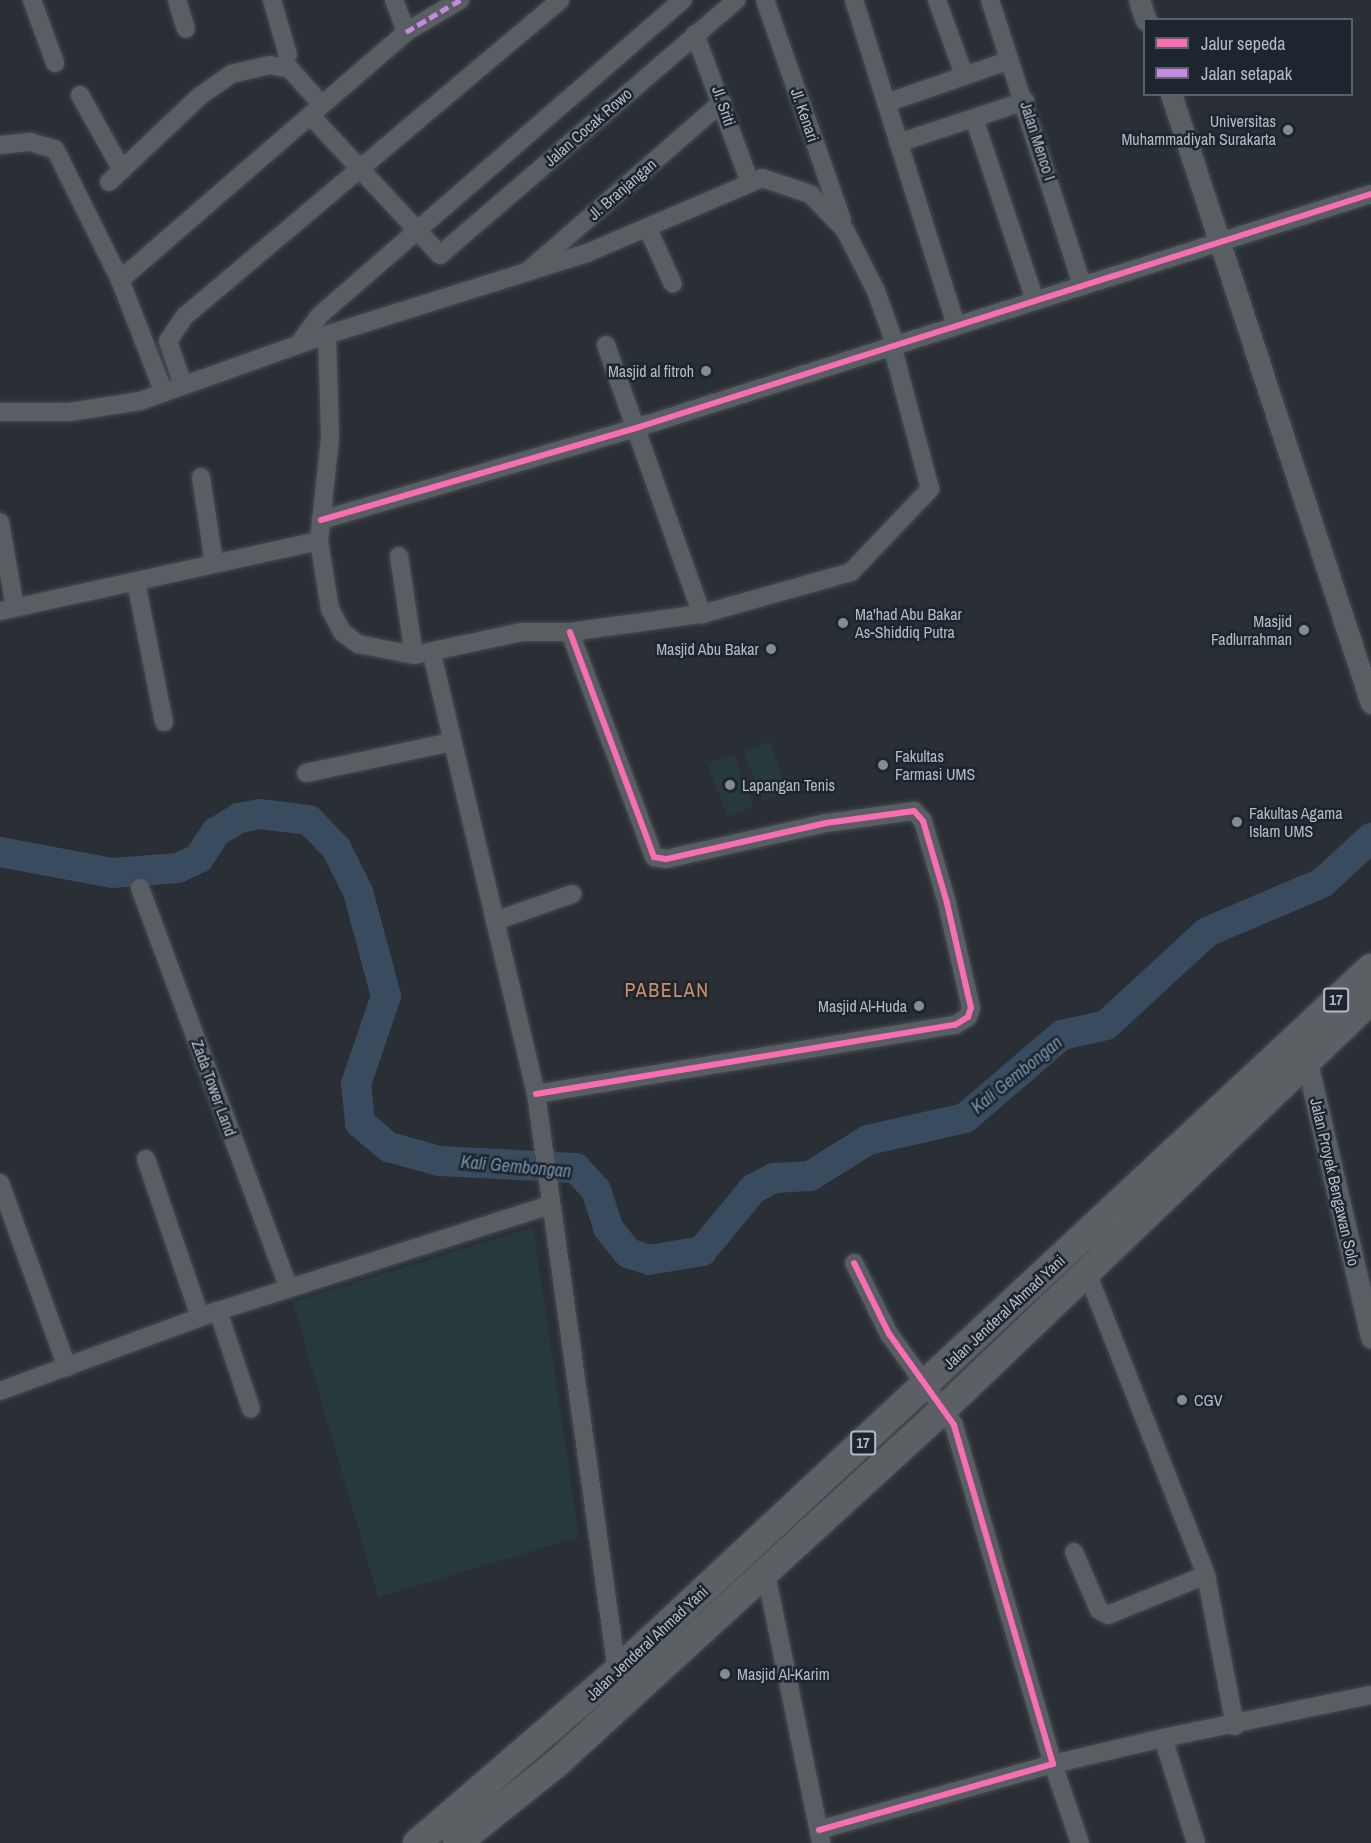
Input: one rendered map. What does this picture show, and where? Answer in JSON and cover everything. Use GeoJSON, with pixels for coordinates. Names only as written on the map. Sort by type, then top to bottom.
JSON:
{"type":"FeatureCollection","features":[{"type":"Feature","properties":{"kind":"highway","name":"Jalan Jenderal Ahmad Yani"},"geometry":{"type":"LineString","coordinates":[[457,1843],[620,1703],[946,1407],[1070,1273],[1371,968]]}},
{"type":"Feature","properties":{"kind":"highway","name":"Jalan Jenderal Ahmad Yani"},"geometry":{"type":"LineString","coordinates":[[417,1843],[617,1671],[925,1385],[1070,1273],[1307,1062],[1371,1000]]}},
{"type":"Feature","properties":{"kind":"street"},"geometry":{"type":"LineString","coordinates":[[32,0],[55,63]]}},
{"type":"Feature","properties":{"kind":"street"},"geometry":{"type":"LineString","coordinates":[[177,0],[186,29]]}},
{"type":"Feature","properties":{"kind":"street"},"geometry":{"type":"LineString","coordinates":[[272,0],[288,55]]}},
{"type":"Feature","properties":{"kind":"street"},"geometry":{"type":"LineString","coordinates":[[394,0],[406,32]]}},
{"type":"Feature","properties":{"kind":"street"},"geometry":{"type":"LineString","coordinates":[[120,280],[406,32],[460,0]]}},
{"type":"Feature","properties":{"kind":"street"},"geometry":{"type":"LineString","coordinates":[[183,386],[168,354],[171,331],[560,0]]}},
{"type":"Feature","properties":{"kind":"street"},"geometry":{"type":"LineString","coordinates":[[297,345],[320,315],[683,0]]}},
{"type":"Feature","properties":{"kind":"street","name":"Jalan Cocak Rowo"},"geometry":{"type":"LineString","coordinates":[[418,230],[440,255],[736,0]]}},
{"type":"Feature","properties":{"kind":"street","name":"Jl. Kenari"},"geometry":{"type":"LineString","coordinates":[[765,0],[845,230]]}},
{"type":"Feature","properties":{"kind":"street"},"geometry":{"type":"LineString","coordinates":[[854,0],[956,325]]}},
{"type":"Feature","properties":{"kind":"street"},"geometry":{"type":"LineString","coordinates":[[937,0],[964,75]]}},
{"type":"Feature","properties":{"kind":"street","name":"Jalan Menco I"},"geometry":{"type":"LineString","coordinates":[[990,0],[1025,101],[1082,284]]}},
{"type":"Feature","properties":{"kind":"street"},"geometry":{"type":"LineString","coordinates":[[1139,0],[1145,18]]}},
{"type":"Feature","properties":{"kind":"street","name":"Jl. Sriti"},"geometry":{"type":"LineString","coordinates":[[695,34],[749,180]]}},
{"type":"Feature","properties":{"kind":"street"},"geometry":{"type":"LineString","coordinates":[[886,103],[1010,60]]}},
{"type":"Feature","properties":{"kind":"street"},"geometry":{"type":"LineString","coordinates":[[80,95],[116,176],[200,96],[231,74],[270,65],[290,69],[316,110],[360,169],[418,230]]}},
{"type":"Feature","properties":{"kind":"street"},"geometry":{"type":"LineString","coordinates":[[1172,96],[1371,704]]}},
{"type":"Feature","properties":{"kind":"street"},"geometry":{"type":"LineString","coordinates":[[898,143],[1025,101]]}},
{"type":"Feature","properties":{"kind":"street","name":"Jl. Branjangan"},"geometry":{"type":"LineString","coordinates":[[521,276],[722,102]]}},
{"type":"Feature","properties":{"kind":"street"},"geometry":{"type":"LineString","coordinates":[[556,110],[578,135]]}},
{"type":"Feature","properties":{"kind":"street"},"geometry":{"type":"LineString","coordinates":[[974,118],[1035,300]]}},
{"type":"Feature","properties":{"kind":"street"},"geometry":{"type":"LineString","coordinates":[[0,145],[30,142],[55,149],[120,280],[164,393]]}},
{"type":"Feature","properties":{"kind":"street"},"geometry":{"type":"LineString","coordinates":[[0,412],[88,410],[164,393],[327,335],[521,276],[648,229],[749,180],[776,179],[797,187],[845,230],[876,291],[894,345],[930,479],[926,497],[868,558],[842,576],[702,614],[570,632],[522,632],[423,655],[366,647],[342,632],[330,609],[319,540],[331,420],[327,335]]}},
{"type":"Feature","properties":{"kind":"street"},"geometry":{"type":"LineString","coordinates":[[321,520],[639,427],[1082,284],[1221,245],[1371,194]]}},
{"type":"Feature","properties":{"kind":"street"},"geometry":{"type":"LineString","coordinates":[[648,229],[673,284]]}},
{"type":"Feature","properties":{"kind":"street"},"geometry":{"type":"LineString","coordinates":[[606,345],[639,427],[702,614]]}},
{"type":"Feature","properties":{"kind":"street"},"geometry":{"type":"LineString","coordinates":[[201,477],[214,563]]}},
{"type":"Feature","properties":{"kind":"street"},"geometry":{"type":"LineString","coordinates":[[0,522],[8,609],[319,540]]}},
{"type":"Feature","properties":{"kind":"street"},"geometry":{"type":"LineString","coordinates":[[399,556],[423,655],[452,742],[536,1094],[620,1703]]}},
{"type":"Feature","properties":{"kind":"street"},"geometry":{"type":"LineString","coordinates":[[136,582],[164,722]]}},
{"type":"Feature","properties":{"kind":"street"},"geometry":{"type":"LineString","coordinates":[[536,1094],[955,1025],[970,1013],[947,903],[919,815],[900,810],[657,859],[570,632]]}},
{"type":"Feature","properties":{"kind":"street"},"geometry":{"type":"LineString","coordinates":[[306,774],[452,742]]}},
{"type":"Feature","properties":{"kind":"street","name":"Zada Tower Land"},"geometry":{"type":"LineString","coordinates":[[140,888],[288,1287]]}},
{"type":"Feature","properties":{"kind":"street"},"geometry":{"type":"LineString","coordinates":[[495,921],[572,894]]}},
{"type":"Feature","properties":{"kind":"street","name":"Jalan Proyek Bengawan Solo"},"geometry":{"type":"LineString","coordinates":[[1307,1062],[1371,1338]]}},
{"type":"Feature","properties":{"kind":"street"},"geometry":{"type":"LineString","coordinates":[[146,1159],[200,1317]]}},
{"type":"Feature","properties":{"kind":"street"},"geometry":{"type":"LineString","coordinates":[[0,1183],[67,1367]]}},
{"type":"Feature","properties":{"kind":"street"},"geometry":{"type":"LineString","coordinates":[[0,1390],[288,1287],[551,1205]]}},
{"type":"Feature","properties":{"kind":"street"},"geometry":{"type":"LineString","coordinates":[[854,1263],[889,1334],[925,1385],[946,1407],[1053,1764],[1080,1843]]}},
{"type":"Feature","properties":{"kind":"street"},"geometry":{"type":"LineString","coordinates":[[1070,1273],[1206,1575],[1236,1726]]}},
{"type":"Feature","properties":{"kind":"street"},"geometry":{"type":"LineString","coordinates":[[218,1311],[251,1409]]}},
{"type":"Feature","properties":{"kind":"street"},"geometry":{"type":"LineString","coordinates":[[1074,1552],[1099,1610],[1108,1616],[1206,1575]]}},
{"type":"Feature","properties":{"kind":"street"},"geometry":{"type":"LineString","coordinates":[[765,1569],[820,1836],[1053,1764],[1163,1738],[1236,1726],[1371,1695]]}},
{"type":"Feature","properties":{"kind":"street"},"geometry":{"type":"LineString","coordinates":[[1163,1738],[1196,1843]]}},
{"type":"Feature","properties":{"kind":"shaded area","name":"Lapangan Tenis"},"geometry":{"type":"Polygon","coordinates":[[[769,742],[788,791],[763,801],[744,752],[769,742]]]}},
{"type":"Feature","properties":{"kind":"shaded area","name":"Lapangan Tenis"},"geometry":{"type":"Polygon","coordinates":[[[734,754],[753,807],[727,816],[708,764],[734,754]]]}},
{"type":"Feature","properties":{"kind":"shaded area"},"geometry":{"type":"Polygon","coordinates":[[[533,1227],[579,1537],[378,1597],[293,1302],[533,1227]]]}},
{"type":"Feature","properties":{"kind":"waterway","name":"Kali Gembongan"},"geometry":{"type":"LineString","coordinates":[[0,852],[112,873],[178,868],[199,858],[216,832],[239,818],[259,814],[309,820],[336,848],[358,892],[386,996],[356,1084],[360,1123],[389,1147],[439,1161],[576,1168],[596,1190],[608,1228],[628,1253],[649,1260],[702,1251],[753,1189],[774,1178],[810,1176],[868,1140],[965,1118],[1062,1035],[1106,1025],[1207,932],[1322,883],[1371,838]]}},
{"type":"Feature","properties":{"kind":"marked path"},"geometry":{"type":"LineString","coordinates":[[406,32],[460,0]]}},
{"type":"Feature","properties":{"kind":"cycle path"},"geometry":{"type":"LineString","coordinates":[[321,520],[639,427],[1371,194]]}},
{"type":"Feature","properties":{"kind":"cycle path"},"geometry":{"type":"LineString","coordinates":[[536,1094],[955,1025],[968,1017],[971,1008],[947,903],[923,821],[914,811],[826,823],[666,859],[654,857],[570,632]]}},
{"type":"Feature","properties":{"kind":"cycle path"},"geometry":{"type":"LineString","coordinates":[[819,1830],[1053,1764],[954,1425],[889,1334],[854,1263]]}},
{"type":"Feature","properties":{"kind":"place","name":"Universitas Muhammadiyah Surakarta"},"geometry":{"type":"Point","coordinates":[1288,130]}},
{"type":"Feature","properties":{"kind":"place","name":"Masjid al fitroh"},"geometry":{"type":"Point","coordinates":[706,371]}},
{"type":"Feature","properties":{"kind":"place","name":"Ma'had Abu Bakar As-Shiddiq Putra"},"geometry":{"type":"Point","coordinates":[843,623]}},
{"type":"Feature","properties":{"kind":"place","name":"Masjid Fadlurrahman"},"geometry":{"type":"Point","coordinates":[1304,630]}},
{"type":"Feature","properties":{"kind":"place","name":"Masjid Abu Bakar"},"geometry":{"type":"Point","coordinates":[771,649]}},
{"type":"Feature","properties":{"kind":"place","name":"Fakultas Farmasi UMS"},"geometry":{"type":"Point","coordinates":[883,765]}},
{"type":"Feature","properties":{"kind":"place","name":"Lapangan Tenis"},"geometry":{"type":"Point","coordinates":[730,785]}},
{"type":"Feature","properties":{"kind":"place","name":"Fakultas Agama Islam UMS"},"geometry":{"type":"Point","coordinates":[1237,822]}},
{"type":"Feature","properties":{"kind":"place","name":"Masjid Al-Huda"},"geometry":{"type":"Point","coordinates":[919,1006]}},
{"type":"Feature","properties":{"kind":"place","name":"CGV"},"geometry":{"type":"Point","coordinates":[1182,1400]}},
{"type":"Feature","properties":{"kind":"place","name":"Masjid Al-Karim"},"geometry":{"type":"Point","coordinates":[725,1674]}},
{"type":"Feature","properties":{"kind":"district","name":"PABELAN"},"geometry":{"type":"Point","coordinates":[667,989]}}]}
